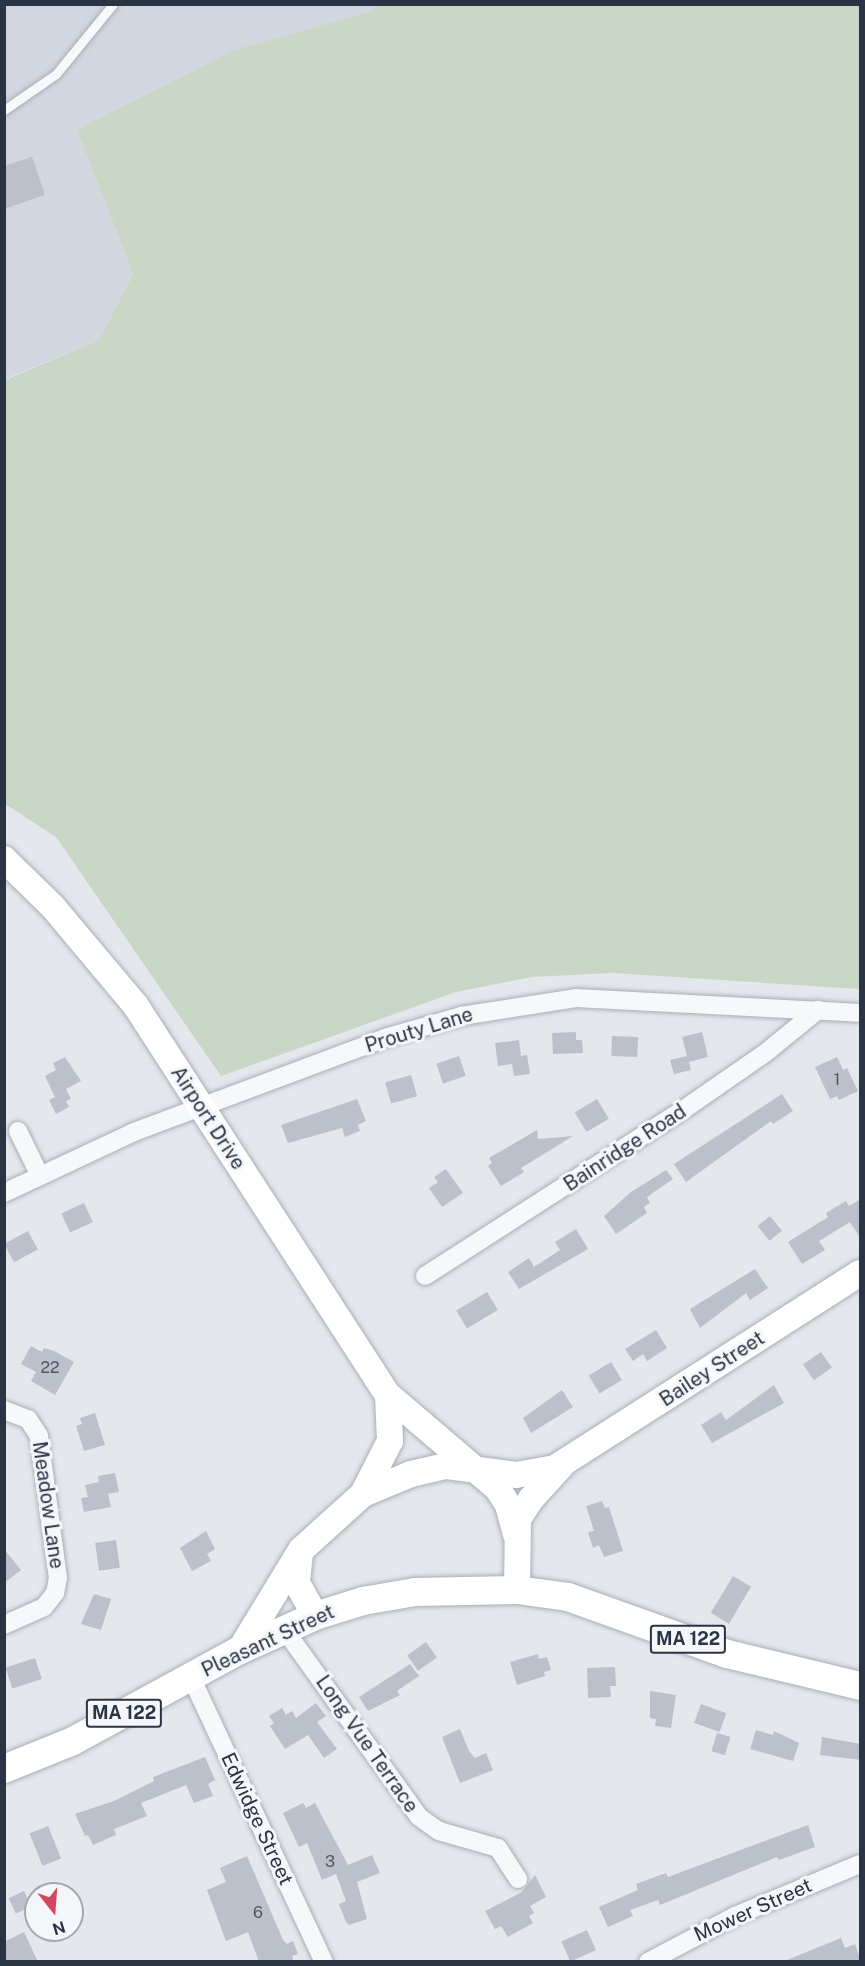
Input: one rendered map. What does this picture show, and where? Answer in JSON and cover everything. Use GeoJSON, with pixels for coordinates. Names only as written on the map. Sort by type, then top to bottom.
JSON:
{"type":"FeatureCollection","features":[{"type":"Feature","properties":{"kind":"main road","name":"Airport Drive"},"geometry":{"type":"LineString","coordinates":[[4,859],[53,907],[136,1006],[388,1395],[476,1470],[503,1497],[516,1534]]}},
{"type":"Feature","properties":{"kind":"main road","name":"Bailey Street"},"geometry":{"type":"LineString","coordinates":[[517,1590],[516,1534],[525,1505],[563,1464],[861,1273]]}},
{"type":"Feature","properties":{"kind":"main road"},"geometry":{"type":"LineString","coordinates":[[363,1494],[390,1441],[388,1395]]}},
{"type":"Feature","properties":{"kind":"main road","name":"Bailey Street"},"geometry":{"type":"LineString","coordinates":[[476,1470],[526,1474],[563,1464]]}},
{"type":"Feature","properties":{"kind":"main road"},"geometry":{"type":"LineString","coordinates":[[240,1650],[301,1550],[363,1494],[411,1474],[447,1466],[476,1470]]}},
{"type":"Feature","properties":{"kind":"main road"},"geometry":{"type":"LineString","coordinates":[[301,1550],[297,1583],[315,1616]]}},
{"type":"Feature","properties":{"kind":"main road","name":"Pleasant Street"},"geometry":{"type":"LineString","coordinates":[[4,1769],[73,1741],[240,1650],[284,1629],[315,1616],[363,1601],[415,1592],[517,1590],[590,1603],[727,1654],[861,1686]]}},
{"type":"Feature","properties":{"kind":"street","name":"Prouty Lane"},"geometry":{"type":"LineString","coordinates":[[4,1193],[134,1132],[385,1038],[461,1016],[515,1005],[576,998],[861,1012]]}},
{"type":"Feature","properties":{"kind":"street","name":"Bainridge Road"},"geometry":{"type":"LineString","coordinates":[[425,1276],[683,1110],[764,1054],[818,1010]]}},
{"type":"Feature","properties":{"kind":"street"},"geometry":{"type":"LineString","coordinates":[[18,1131],[40,1176]]}},
{"type":"Feature","properties":{"kind":"street","name":"Meadow Lane"},"geometry":{"type":"LineString","coordinates":[[4,1410],[28,1419],[39,1436],[58,1578],[55,1593],[45,1607],[4,1625]]}},
{"type":"Feature","properties":{"kind":"street","name":"Long Vue Terrace"},"geometry":{"type":"LineString","coordinates":[[284,1629],[419,1817],[439,1831],[498,1848],[518,1879]]}},
{"type":"Feature","properties":{"kind":"street","name":"Edwidge Street"},"geometry":{"type":"LineString","coordinates":[[191,1677],[324,1962]]}},
{"type":"Feature","properties":{"kind":"street","name":"Mower Street"},"geometry":{"type":"LineString","coordinates":[[648,1962],[727,1919],[861,1864]]}},
{"type":"Feature","properties":{"kind":"lane"},"geometry":{"type":"LineString","coordinates":[[4,110],[56,74],[113,4]]}},
{"type":"Feature","properties":{"kind":"shaded area"},"geometry":{"type":"Polygon","coordinates":[[[5,5],[376,5],[370,12],[77,130],[133,274],[99,340],[5,379],[5,5]]]}},
{"type":"Feature","properties":{"kind":"green space"},"geometry":{"type":"Polygon","coordinates":[[[376,4],[860,5],[860,989],[613,973],[532,977],[456,992],[221,1076],[56,837],[5,804],[5,380],[99,340],[133,274],[77,130],[235,50],[370,12],[376,4]]]}},
{"type":"Feature","properties":{"kind":"building"},"geometry":{"type":"Polygon","coordinates":[[[32,157],[45,195],[4,209],[4,166],[32,157]]]}},
{"type":"Feature","properties":{"kind":"building"},"geometry":{"type":"Polygon","coordinates":[[[576,1032],[576,1040],[582,1040],[583,1053],[553,1054],[552,1033],[576,1032]]]}},
{"type":"Feature","properties":{"kind":"building"},"geometry":{"type":"Polygon","coordinates":[[[702,1032],[708,1057],[689,1062],[691,1070],[674,1074],[670,1060],[687,1056],[682,1037],[702,1032]]]}},
{"type":"Feature","properties":{"kind":"building"},"geometry":{"type":"Polygon","coordinates":[[[612,1036],[638,1037],[637,1057],[611,1056],[612,1036]]]}},
{"type":"Feature","properties":{"kind":"building"},"geometry":{"type":"Polygon","coordinates":[[[519,1040],[521,1056],[527,1055],[530,1074],[514,1076],[512,1064],[498,1066],[495,1043],[519,1040]]]}},
{"type":"Feature","properties":{"kind":"building"},"geometry":{"type":"Polygon","coordinates":[[[459,1056],[466,1076],[443,1084],[436,1064],[459,1056]]]}},
{"type":"Feature","properties":{"kind":"building"},"geometry":{"type":"Polygon","coordinates":[[[65,1057],[81,1081],[66,1089],[71,1099],[66,1101],[69,1107],[56,1114],[49,1100],[55,1097],[45,1076],[56,1070],[53,1063],[65,1057]]]}},
{"type":"Feature","properties":{"kind":"building"},"geometry":{"type":"Polygon","coordinates":[[[837,1057],[843,1070],[847,1068],[858,1091],[839,1100],[837,1096],[830,1099],[815,1067],[837,1057]]]}},
{"type":"Feature","properties":{"kind":"building"},"geometry":{"type":"Polygon","coordinates":[[[411,1075],[417,1096],[391,1104],[385,1082],[411,1075]]]}},
{"type":"Feature","properties":{"kind":"building"},"geometry":{"type":"Polygon","coordinates":[[[782,1094],[793,1111],[773,1124],[771,1121],[686,1182],[674,1164],[782,1094]]]}},
{"type":"Feature","properties":{"kind":"building"},"geometry":{"type":"Polygon","coordinates":[[[357,1099],[366,1121],[358,1125],[360,1131],[345,1137],[342,1128],[288,1143],[281,1125],[357,1099]]]}},
{"type":"Feature","properties":{"kind":"building"},"geometry":{"type":"Polygon","coordinates":[[[597,1099],[609,1119],[587,1132],[575,1112],[597,1099]]]}},
{"type":"Feature","properties":{"kind":"building"},"geometry":{"type":"Polygon","coordinates":[[[537,1130],[538,1139],[573,1136],[521,1168],[524,1172],[501,1186],[488,1166],[492,1163],[489,1158],[537,1130]]]}},
{"type":"Feature","properties":{"kind":"building"},"geometry":{"type":"Polygon","coordinates":[[[446,1169],[463,1193],[442,1207],[429,1188],[438,1182],[434,1177],[446,1169]]]}},
{"type":"Feature","properties":{"kind":"building"},"geometry":{"type":"Polygon","coordinates":[[[666,1170],[673,1179],[647,1197],[650,1203],[644,1207],[647,1213],[616,1234],[604,1216],[631,1192],[666,1170]]]}},
{"type":"Feature","properties":{"kind":"building"},"geometry":{"type":"Polygon","coordinates":[[[861,1199],[861,1239],[850,1222],[819,1241],[825,1250],[802,1264],[788,1242],[828,1217],[826,1213],[846,1201],[849,1206],[861,1199]]]}},
{"type":"Feature","properties":{"kind":"building"},"geometry":{"type":"Polygon","coordinates":[[[84,1203],[93,1222],[70,1233],[61,1214],[84,1203]]]}},
{"type":"Feature","properties":{"kind":"building"},"geometry":{"type":"Polygon","coordinates":[[[770,1216],[782,1231],[770,1241],[758,1226],[770,1216]]]}},
{"type":"Feature","properties":{"kind":"building"},"geometry":{"type":"Polygon","coordinates":[[[576,1229],[588,1249],[519,1289],[508,1272],[529,1258],[534,1267],[560,1250],[555,1242],[576,1229]]]}},
{"type":"Feature","properties":{"kind":"building"},"geometry":{"type":"Polygon","coordinates":[[[28,1231],[38,1250],[14,1262],[4,1244],[28,1231]]]}},
{"type":"Feature","properties":{"kind":"building"},"geometry":{"type":"Polygon","coordinates":[[[755,1269],[768,1288],[750,1300],[746,1293],[700,1328],[690,1309],[755,1269]]]}},
{"type":"Feature","properties":{"kind":"building"},"geometry":{"type":"Polygon","coordinates":[[[487,1292],[498,1310],[467,1329],[456,1311],[487,1292]]]}},
{"type":"Feature","properties":{"kind":"building"},"geometry":{"type":"Polygon","coordinates":[[[656,1330],[667,1348],[647,1361],[643,1354],[633,1361],[625,1349],[656,1330]]]}},
{"type":"Feature","properties":{"kind":"building"},"geometry":{"type":"Polygon","coordinates":[[[31,1346],[42,1352],[44,1348],[54,1351],[74,1362],[55,1395],[31,1381],[36,1372],[21,1364],[31,1346]]]}},
{"type":"Feature","properties":{"kind":"building"},"geometry":{"type":"Polygon","coordinates":[[[821,1352],[832,1368],[814,1380],[803,1365],[821,1352]]]}},
{"type":"Feature","properties":{"kind":"building"},"geometry":{"type":"Polygon","coordinates":[[[611,1362],[622,1380],[600,1393],[589,1375],[611,1362]]]}},
{"type":"Feature","properties":{"kind":"building"},"geometry":{"type":"Polygon","coordinates":[[[774,1385],[784,1403],[712,1443],[701,1425],[721,1412],[726,1420],[774,1385]]]}},
{"type":"Feature","properties":{"kind":"building"},"geometry":{"type":"Polygon","coordinates":[[[562,1390],[573,1407],[531,1433],[523,1418],[562,1390]]]}},
{"type":"Feature","properties":{"kind":"building"},"geometry":{"type":"Polygon","coordinates":[[[95,1413],[105,1445],[84,1451],[76,1426],[82,1424],[80,1418],[95,1413]]]}},
{"type":"Feature","properties":{"kind":"building"},"geometry":{"type":"Polygon","coordinates":[[[115,1473],[119,1492],[108,1494],[111,1507],[84,1512],[81,1498],[88,1497],[85,1485],[99,1482],[98,1476],[115,1473]]]}},
{"type":"Feature","properties":{"kind":"building"},"geometry":{"type":"Polygon","coordinates":[[[602,1501],[605,1508],[609,1507],[623,1551],[604,1557],[599,1545],[593,1548],[588,1532],[594,1531],[586,1506],[602,1501]]]}},
{"type":"Feature","properties":{"kind":"building"},"geometry":{"type":"Polygon","coordinates":[[[206,1531],[215,1549],[207,1554],[211,1561],[192,1571],[180,1548],[206,1531]]]}},
{"type":"Feature","properties":{"kind":"building"},"geometry":{"type":"Polygon","coordinates":[[[116,1540],[120,1568],[99,1571],[95,1543],[116,1540]]]}},
{"type":"Feature","properties":{"kind":"building"},"geometry":{"type":"Polygon","coordinates":[[[4,1549],[21,1570],[4,1583],[4,1549]]]}},
{"type":"Feature","properties":{"kind":"building"},"geometry":{"type":"Polygon","coordinates":[[[733,1576],[751,1587],[729,1624],[711,1613],[733,1576]]]}},
{"type":"Feature","properties":{"kind":"building"},"geometry":{"type":"Polygon","coordinates":[[[94,1594],[111,1599],[101,1630],[81,1624],[94,1594]]]}},
{"type":"Feature","properties":{"kind":"building"},"geometry":{"type":"Polygon","coordinates":[[[426,1642],[437,1658],[418,1671],[407,1655],[426,1642]]]}},
{"type":"Feature","properties":{"kind":"building"},"geometry":{"type":"Polygon","coordinates":[[[538,1654],[539,1659],[547,1657],[551,1670],[544,1672],[545,1676],[517,1685],[510,1662],[538,1654]]]}},
{"type":"Feature","properties":{"kind":"building"},"geometry":{"type":"Polygon","coordinates":[[[35,1658],[42,1679],[12,1689],[6,1668],[35,1658]]]}},
{"type":"Feature","properties":{"kind":"building"},"geometry":{"type":"Polygon","coordinates":[[[410,1664],[419,1676],[397,1691],[400,1695],[368,1711],[359,1697],[410,1664]]]}},
{"type":"Feature","properties":{"kind":"building"},"geometry":{"type":"Polygon","coordinates":[[[615,1667],[616,1686],[610,1686],[611,1697],[588,1698],[587,1668],[615,1667]]]}},
{"type":"Feature","properties":{"kind":"building"},"geometry":{"type":"Polygon","coordinates":[[[650,1691],[676,1695],[671,1728],[655,1726],[656,1719],[650,1718],[650,1691]]]}},
{"type":"Feature","properties":{"kind":"building"},"geometry":{"type":"Polygon","coordinates":[[[316,1703],[326,1716],[317,1722],[337,1749],[324,1758],[308,1735],[285,1749],[270,1726],[274,1723],[269,1716],[282,1708],[286,1715],[292,1711],[296,1718],[316,1703]]]}},
{"type":"Feature","properties":{"kind":"building"},"geometry":{"type":"Polygon","coordinates":[[[701,1704],[726,1713],[720,1732],[694,1723],[701,1704]]]}},
{"type":"Feature","properties":{"kind":"building"},"geometry":{"type":"Polygon","coordinates":[[[460,1729],[469,1751],[475,1758],[486,1753],[493,1770],[460,1783],[442,1737],[460,1729]]]}},
{"type":"Feature","properties":{"kind":"building"},"geometry":{"type":"Polygon","coordinates":[[[756,1730],[773,1735],[774,1731],[799,1743],[793,1761],[750,1749],[756,1730]]]}},
{"type":"Feature","properties":{"kind":"building"},"geometry":{"type":"Polygon","coordinates":[[[717,1733],[730,1737],[725,1755],[711,1751],[717,1733]]]}},
{"type":"Feature","properties":{"kind":"building"},"geometry":{"type":"Polygon","coordinates":[[[822,1737],[861,1744],[861,1760],[820,1755],[822,1737]]]}},
{"type":"Feature","properties":{"kind":"building"},"geometry":{"type":"Polygon","coordinates":[[[205,1757],[215,1780],[208,1784],[213,1796],[194,1803],[186,1785],[141,1803],[147,1816],[114,1829],[116,1835],[93,1845],[88,1835],[85,1836],[75,1814],[114,1801],[154,1781],[153,1777],[205,1757]]]}},
{"type":"Feature","properties":{"kind":"building"},"geometry":{"type":"Polygon","coordinates":[[[303,1803],[306,1808],[315,1803],[348,1865],[372,1855],[380,1873],[357,1882],[367,1919],[349,1925],[346,1922],[339,1904],[346,1901],[336,1874],[322,1880],[307,1843],[299,1847],[283,1813],[303,1803]]]}},
{"type":"Feature","properties":{"kind":"building"},"geometry":{"type":"Polygon","coordinates":[[[808,1825],[815,1847],[779,1860],[777,1857],[660,1905],[658,1900],[630,1910],[633,1916],[608,1927],[599,1907],[638,1890],[636,1884],[666,1873],[668,1877],[808,1825]]]}},
{"type":"Feature","properties":{"kind":"building"},"geometry":{"type":"Polygon","coordinates":[[[48,1826],[61,1858],[43,1866],[29,1833],[48,1826]]]}},
{"type":"Feature","properties":{"kind":"building"},"geometry":{"type":"Polygon","coordinates":[[[247,1856],[283,1940],[287,1944],[293,1941],[298,1954],[292,1956],[294,1962],[259,1962],[248,1932],[226,1941],[207,1890],[226,1882],[220,1868],[247,1856]]]}},
{"type":"Feature","properties":{"kind":"building"},"geometry":{"type":"Polygon","coordinates":[[[535,1875],[546,1897],[530,1906],[534,1913],[529,1916],[533,1923],[508,1937],[501,1926],[495,1929],[485,1911],[522,1892],[535,1875]]]}},
{"type":"Feature","properties":{"kind":"building"},"geometry":{"type":"Polygon","coordinates":[[[24,1891],[24,1910],[16,1914],[9,1898],[24,1891]]]}},
{"type":"Feature","properties":{"kind":"building"},"geometry":{"type":"Polygon","coordinates":[[[587,1930],[596,1950],[570,1961],[561,1941],[587,1930]]]}},
{"type":"Feature","properties":{"kind":"building"},"geometry":{"type":"Polygon","coordinates":[[[24,1932],[24,1942],[29,1942],[38,1962],[4,1962],[4,1942],[24,1932]]]}},
{"type":"Feature","properties":{"kind":"building"},"geometry":{"type":"Polygon","coordinates":[[[841,1938],[845,1948],[855,1944],[861,1962],[782,1962],[841,1938]]]}}]}
